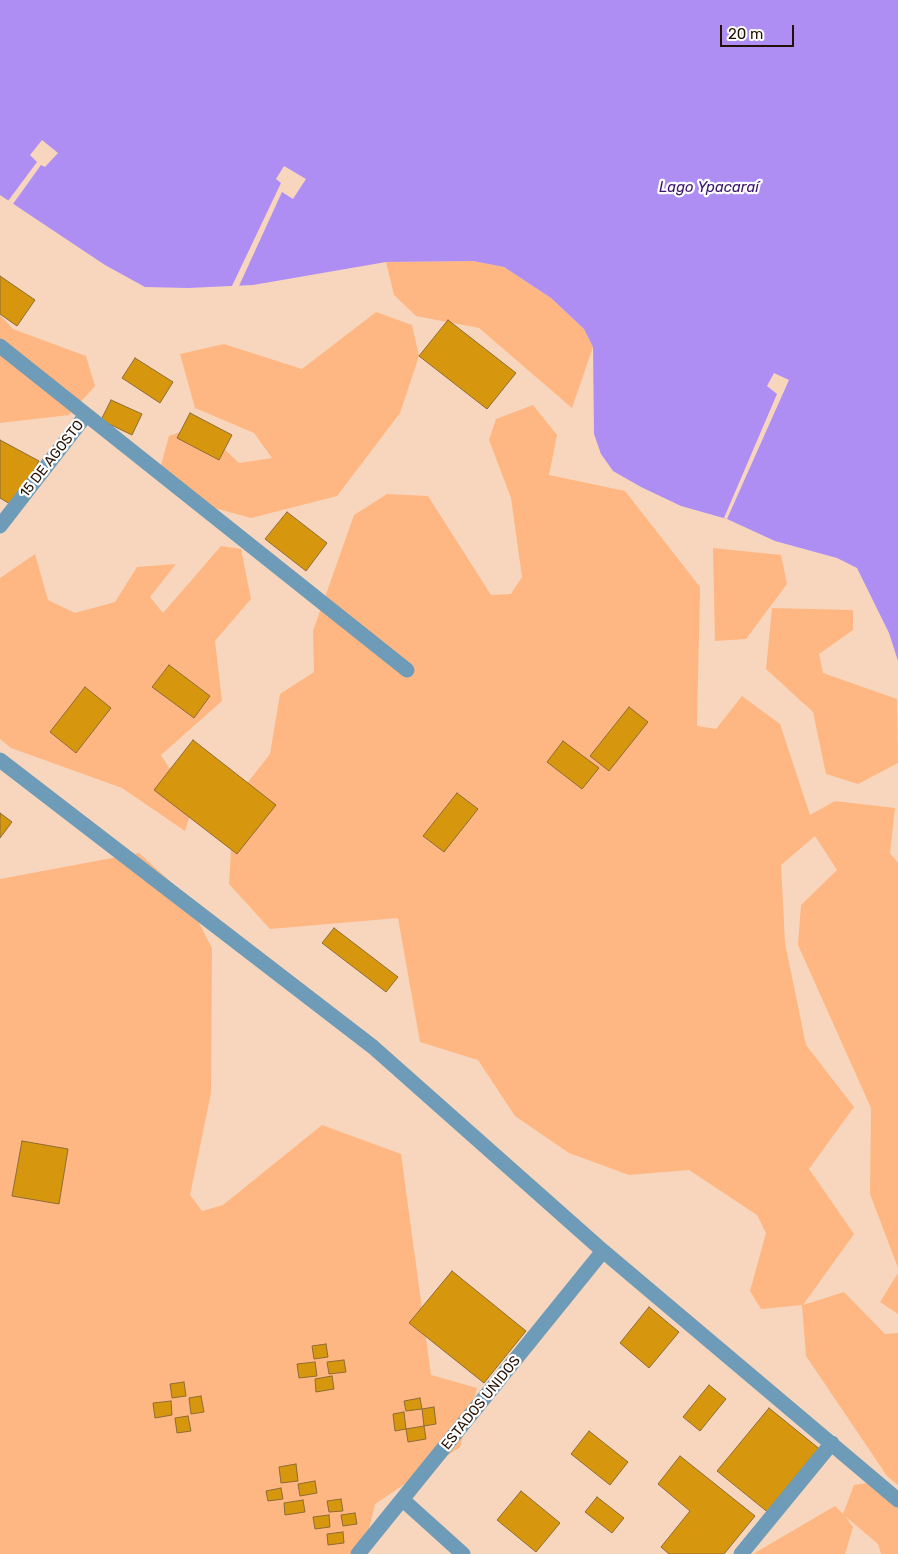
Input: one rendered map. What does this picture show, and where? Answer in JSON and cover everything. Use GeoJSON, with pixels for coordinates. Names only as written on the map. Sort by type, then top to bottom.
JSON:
{"type":"FeatureCollection","features":[{"type":"Feature","properties":{"kind":"street"},"geometry":{"type":"LineString","coordinates":[[0,346],[408,670]]}},
{"type":"Feature","properties":{"kind":"street","name":"15 DE AGOSTO"},"geometry":{"type":"LineString","coordinates":[[0,526],[86,415]]}},
{"type":"Feature","properties":{"kind":"street"},"geometry":{"type":"LineString","coordinates":[[0,760],[373,1048],[603,1251],[898,1500]]}},
{"type":"Feature","properties":{"kind":"street","name":"ESTADOS UNIDOS"},"geometry":{"type":"LineString","coordinates":[[358,1554],[603,1251]]}},
{"type":"Feature","properties":{"kind":"street"},"geometry":{"type":"LineString","coordinates":[[741,1554],[832,1443]]}},
{"type":"Feature","properties":{"kind":"street"},"geometry":{"type":"LineString","coordinates":[[403,1500],[463,1554]]}},
{"type":"Feature","properties":{"kind":"shaded area"},"geometry":{"type":"Polygon","coordinates":[[[473,261],[504,267],[551,298],[584,329],[593,347],[572,408],[479,328],[416,316],[394,295],[386,262],[473,261]]]}},
{"type":"Feature","properties":{"kind":"shaded area"},"geometry":{"type":"Polygon","coordinates":[[[376,312],[412,325],[419,356],[400,413],[337,496],[251,518],[196,503],[161,465],[169,436],[199,425],[239,463],[272,458],[254,433],[195,408],[180,354],[224,344],[302,369],[376,312]]]}},
{"type":"Feature","properties":{"kind":"shaded area"},"geometry":{"type":"Polygon","coordinates":[[[0,315],[13,329],[86,356],[95,386],[69,415],[0,423],[0,315]]]}},
{"type":"Feature","properties":{"kind":"shaded area"},"geometry":{"type":"Polygon","coordinates":[[[533,405],[557,435],[549,475],[625,491],[700,587],[697,726],[716,729],[742,696],[780,724],[810,815],[835,801],[895,808],[890,853],[898,863],[898,1268],[870,1194],[871,1108],[798,945],[801,905],[837,870],[815,836],[781,865],[785,943],[806,1045],[854,1107],[809,1169],[854,1234],[803,1305],[844,1292],[885,1334],[898,1333],[898,1485],[887,1476],[806,1356],[802,1305],[761,1309],[750,1291],[766,1233],[757,1215],[689,1170],[629,1175],[569,1153],[515,1116],[478,1060],[420,1042],[398,918],[270,929],[229,884],[234,800],[270,754],[280,694],[314,672],[313,631],[354,515],[387,494],[428,496],[491,595],[511,594],[522,577],[511,498],[489,440],[496,419],[533,405]]]}},
{"type":"Feature","properties":{"kind":"shaded area"},"geometry":{"type":"Polygon","coordinates":[[[221,546],[241,549],[251,599],[215,641],[222,701],[161,755],[193,805],[185,831],[122,788],[11,748],[0,739],[0,578],[35,554],[48,600],[75,613],[115,602],[137,567],[176,564],[150,597],[163,613],[221,546]]]}},
{"type":"Feature","properties":{"kind":"shaded area"},"geometry":{"type":"Polygon","coordinates":[[[713,548],[781,555],[787,584],[746,639],[715,641],[713,548]]]}},
{"type":"Feature","properties":{"kind":"shaded area"},"geometry":{"type":"Polygon","coordinates":[[[772,608],[853,610],[853,630],[819,654],[823,673],[897,699],[898,763],[858,784],[826,774],[813,712],[766,669],[772,608]]]}},
{"type":"Feature","properties":{"kind":"shaded area"},"geometry":{"type":"Polygon","coordinates":[[[139,853],[184,894],[212,948],[211,1093],[190,1195],[202,1211],[223,1205],[322,1125],[401,1154],[431,1375],[477,1388],[460,1447],[375,1504],[363,1554],[0,1554],[0,879],[139,853]]]}},
{"type":"Feature","properties":{"kind":"shaded area"},"geometry":{"type":"Polygon","coordinates":[[[898,1273],[898,1314],[880,1302],[898,1273]]]}},
{"type":"Feature","properties":{"kind":"shaded area"},"geometry":{"type":"Polygon","coordinates":[[[875,1482],[898,1495],[898,1554],[881,1554],[878,1544],[845,1516],[853,1527],[845,1554],[753,1554],[835,1506],[843,1514],[854,1485],[875,1482]]]}},
{"type":"Feature","properties":{"kind":"water","name":"Lago Ypacaraí"},"geometry":{"type":"Polygon","coordinates":[[[0,0],[898,0],[898,661],[889,633],[857,568],[837,558],[775,541],[727,519],[681,506],[613,471],[601,454],[594,434],[593,347],[584,329],[551,298],[504,267],[473,261],[386,262],[253,285],[188,288],[145,287],[105,265],[0,195],[0,0]]]}},
{"type":"Feature","properties":{"kind":"pier"},"geometry":{"type":"Polygon","coordinates":[[[42,140],[58,153],[45,167],[41,165],[13,204],[8,201],[37,162],[30,155],[42,140]]]}},
{"type":"Feature","properties":{"kind":"pier"},"geometry":{"type":"Polygon","coordinates":[[[284,166],[306,179],[293,199],[282,192],[239,286],[232,286],[281,183],[276,179],[284,166]]]}},
{"type":"Feature","properties":{"kind":"pier"},"geometry":{"type":"Polygon","coordinates":[[[774,373],[789,380],[727,519],[724,518],[777,394],[767,386],[774,373]]]}},
{"type":"Feature","properties":{"kind":"building"},"geometry":{"type":"Polygon","coordinates":[[[0,276],[35,300],[17,326],[0,314],[0,276]]]}},
{"type":"Feature","properties":{"kind":"building"},"geometry":{"type":"Polygon","coordinates":[[[448,320],[516,373],[487,409],[419,356],[448,320]]]}},
{"type":"Feature","properties":{"kind":"building"},"geometry":{"type":"Polygon","coordinates":[[[135,358],[173,382],[160,403],[122,378],[135,358]]]}},
{"type":"Feature","properties":{"kind":"building"},"geometry":{"type":"Polygon","coordinates":[[[111,400],[142,414],[132,435],[101,420],[111,400]]]}},
{"type":"Feature","properties":{"kind":"building"},"geometry":{"type":"Polygon","coordinates":[[[190,413],[232,435],[219,460],[177,438],[190,413]]]}},
{"type":"Feature","properties":{"kind":"building"},"geometry":{"type":"Polygon","coordinates":[[[0,440],[39,461],[15,507],[0,498],[0,440]]]}},
{"type":"Feature","properties":{"kind":"building"},"geometry":{"type":"Polygon","coordinates":[[[287,512],[327,543],[306,571],[265,539],[287,512]]]}},
{"type":"Feature","properties":{"kind":"building"},"geometry":{"type":"Polygon","coordinates":[[[169,665],[210,696],[194,718],[152,687],[169,665]]]}},
{"type":"Feature","properties":{"kind":"building"},"geometry":{"type":"Polygon","coordinates":[[[85,687],[111,708],[76,753],[50,732],[85,687]]]}},
{"type":"Feature","properties":{"kind":"building"},"geometry":{"type":"Polygon","coordinates":[[[629,707],[648,722],[609,771],[590,756],[629,707]]]}},
{"type":"Feature","properties":{"kind":"building"},"geometry":{"type":"Polygon","coordinates":[[[193,740],[276,805],[237,854],[154,790],[193,740]]]}},
{"type":"Feature","properties":{"kind":"building"},"geometry":{"type":"Polygon","coordinates":[[[563,741],[599,768],[582,789],[547,762],[563,741]]]}},
{"type":"Feature","properties":{"kind":"building"},"geometry":{"type":"Polygon","coordinates":[[[457,793],[478,809],[444,852],[423,836],[457,793]]]}},
{"type":"Feature","properties":{"kind":"building"},"geometry":{"type":"Polygon","coordinates":[[[0,813],[12,822],[0,838],[0,813]]]}},
{"type":"Feature","properties":{"kind":"building"},"geometry":{"type":"Polygon","coordinates":[[[334,928],[398,977],[386,992],[322,943],[334,928]]]}},
{"type":"Feature","properties":{"kind":"building"},"geometry":{"type":"Polygon","coordinates":[[[22,1141],[68,1149],[59,1204],[12,1196],[22,1141]]]}},
{"type":"Feature","properties":{"kind":"building"},"geometry":{"type":"Polygon","coordinates":[[[452,1271],[526,1331],[484,1383],[409,1323],[452,1271]]]}},
{"type":"Feature","properties":{"kind":"building"},"geometry":{"type":"Polygon","coordinates":[[[649,1307],[679,1332],[649,1368],[620,1343],[649,1307]]]}},
{"type":"Feature","properties":{"kind":"building"},"geometry":{"type":"Polygon","coordinates":[[[326,1344],[328,1357],[314,1359],[312,1346],[326,1344]]]}},
{"type":"Feature","properties":{"kind":"building"},"geometry":{"type":"Polygon","coordinates":[[[344,1360],[346,1372],[329,1374],[327,1362],[344,1360]]]}},
{"type":"Feature","properties":{"kind":"building"},"geometry":{"type":"Polygon","coordinates":[[[315,1362],[317,1376],[299,1378],[297,1364],[315,1362]]]}},
{"type":"Feature","properties":{"kind":"building"},"geometry":{"type":"Polygon","coordinates":[[[332,1376],[334,1389],[316,1392],[315,1379],[332,1376]]]}},
{"type":"Feature","properties":{"kind":"building"},"geometry":{"type":"Polygon","coordinates":[[[184,1382],[186,1396],[172,1398],[170,1384],[184,1382]]]}},
{"type":"Feature","properties":{"kind":"building"},"geometry":{"type":"Polygon","coordinates":[[[709,1385],[726,1399],[700,1431],[683,1417],[709,1385]]]}},
{"type":"Feature","properties":{"kind":"building"},"geometry":{"type":"Polygon","coordinates":[[[201,1396],[204,1412],[191,1414],[189,1398],[201,1396]]]}},
{"type":"Feature","properties":{"kind":"building"},"geometry":{"type":"Polygon","coordinates":[[[420,1398],[422,1409],[406,1411],[404,1401],[420,1398]]]}},
{"type":"Feature","properties":{"kind":"building"},"geometry":{"type":"Polygon","coordinates":[[[171,1401],[172,1415],[155,1418],[153,1403],[171,1401]]]}},
{"type":"Feature","properties":{"kind":"building"},"geometry":{"type":"Polygon","coordinates":[[[434,1407],[436,1424],[424,1426],[422,1409],[434,1407]]]}},
{"type":"Feature","properties":{"kind":"building"},"geometry":{"type":"Polygon","coordinates":[[[769,1408],[822,1451],[770,1514],[717,1471],[769,1408]]]}},
{"type":"Feature","properties":{"kind":"building"},"geometry":{"type":"Polygon","coordinates":[[[404,1412],[406,1429],[395,1431],[393,1414],[404,1412]]]}},
{"type":"Feature","properties":{"kind":"building"},"geometry":{"type":"Polygon","coordinates":[[[188,1416],[191,1431],[177,1433],[175,1418],[188,1416]]]}},
{"type":"Feature","properties":{"kind":"building"},"geometry":{"type":"Polygon","coordinates":[[[424,1426],[426,1439],[408,1442],[406,1429],[424,1426]]]}},
{"type":"Feature","properties":{"kind":"building"},"geometry":{"type":"Polygon","coordinates":[[[589,1431],[628,1462],[610,1485],[571,1454],[589,1431]]]}},
{"type":"Feature","properties":{"kind":"building"},"geometry":{"type":"Polygon","coordinates":[[[680,1456],[755,1516],[724,1554],[669,1554],[661,1547],[690,1511],[658,1484],[680,1456]]]}},
{"type":"Feature","properties":{"kind":"building"},"geometry":{"type":"Polygon","coordinates":[[[296,1464],[298,1481],[281,1483],[279,1467],[296,1464]]]}},
{"type":"Feature","properties":{"kind":"building"},"geometry":{"type":"Polygon","coordinates":[[[315,1481],[317,1493],[300,1496],[298,1484],[315,1481]]]}},
{"type":"Feature","properties":{"kind":"building"},"geometry":{"type":"Polygon","coordinates":[[[281,1488],[283,1499],[268,1501],[266,1491],[281,1488]]]}},
{"type":"Feature","properties":{"kind":"building"},"geometry":{"type":"Polygon","coordinates":[[[521,1491],[560,1523],[536,1552],[497,1520],[521,1491]]]}},
{"type":"Feature","properties":{"kind":"building"},"geometry":{"type":"Polygon","coordinates":[[[597,1497],[624,1518],[612,1533],[585,1512],[597,1497]]]}},
{"type":"Feature","properties":{"kind":"building"},"geometry":{"type":"Polygon","coordinates":[[[341,1499],[343,1511],[329,1512],[327,1501],[341,1499]]]}},
{"type":"Feature","properties":{"kind":"building"},"geometry":{"type":"Polygon","coordinates":[[[303,1500],[305,1512],[285,1515],[284,1503],[303,1500]]]}},
{"type":"Feature","properties":{"kind":"building"},"geometry":{"type":"Polygon","coordinates":[[[355,1513],[357,1524],[343,1526],[341,1515],[355,1513]]]}},
{"type":"Feature","properties":{"kind":"building"},"geometry":{"type":"Polygon","coordinates":[[[329,1515],[330,1527],[315,1529],[313,1517],[329,1515]]]}},
{"type":"Feature","properties":{"kind":"building"},"geometry":{"type":"Polygon","coordinates":[[[343,1532],[344,1543],[328,1545],[327,1534],[343,1532]]]}}]}
